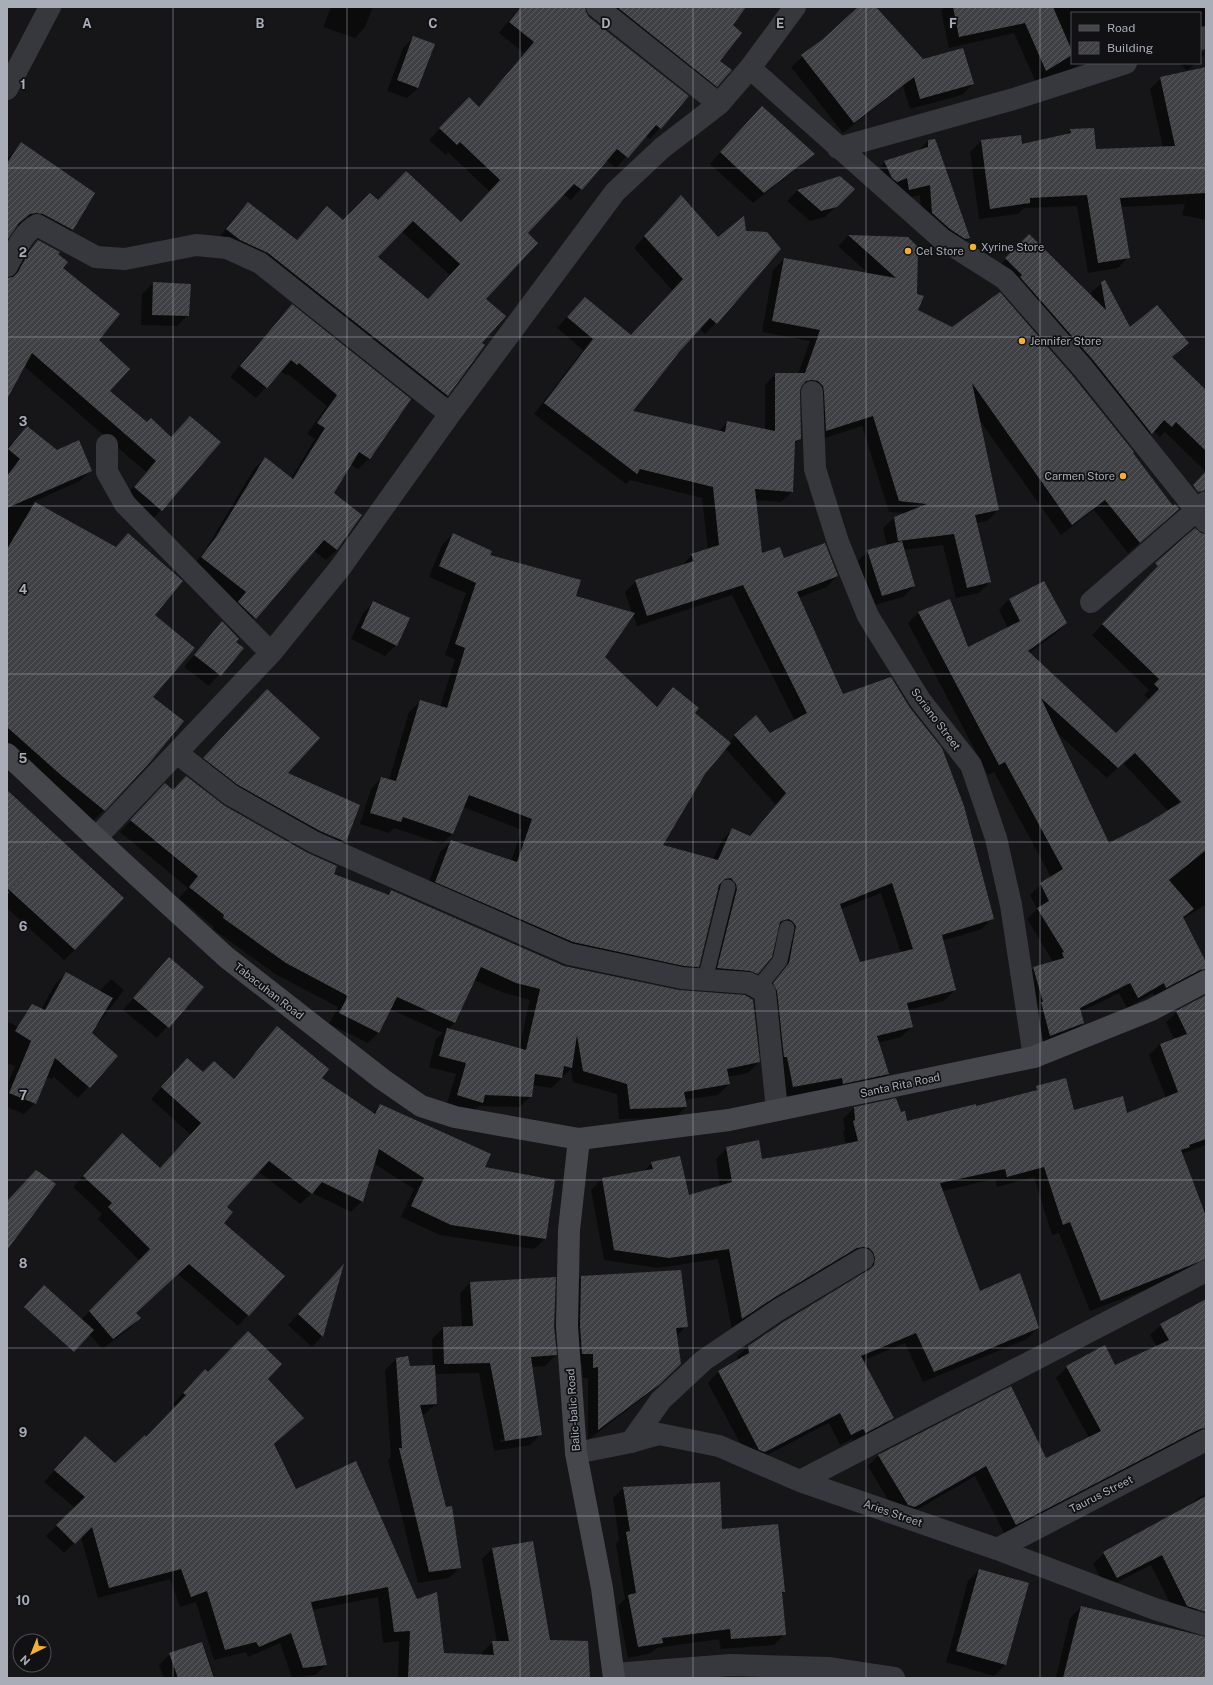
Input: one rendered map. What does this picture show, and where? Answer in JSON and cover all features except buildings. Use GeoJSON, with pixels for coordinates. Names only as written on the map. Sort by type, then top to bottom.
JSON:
{"type":"FeatureCollection","features":[{"type":"Feature","properties":{"kind":"main road","name":"Tabacuhan Road"},"geometry":{"type":"LineString","coordinates":[[7,754],[74,818],[226,957],[382,1079],[421,1106],[455,1117],[580,1139]]}},
{"type":"Feature","properties":{"kind":"main road","name":"Santa Rita Road"},"geometry":{"type":"LineString","coordinates":[[580,1139],[729,1120],[1034,1057],[1151,1010],[1206,981]]}},
{"type":"Feature","properties":{"kind":"main road","name":"Balic-balic Road"},"geometry":{"type":"LineString","coordinates":[[580,1139],[569,1230],[567,1326],[576,1453],[602,1588],[614,1676]]}},
{"type":"Feature","properties":{"kind":"street"},"geometry":{"type":"LineString","coordinates":[[7,89],[50,7]]}},
{"type":"Feature","properties":{"kind":"street"},"geometry":{"type":"LineString","coordinates":[[597,7],[718,104]]}},
{"type":"Feature","properties":{"kind":"street"},"geometry":{"type":"LineString","coordinates":[[96,838],[271,653],[340,568],[450,414],[615,192],[662,148],[718,104],[750,68],[795,7]]}},
{"type":"Feature","properties":{"kind":"street"},"geometry":{"type":"LineString","coordinates":[[838,148],[1017,98],[1123,64]]}},
{"type":"Feature","properties":{"kind":"street"},"geometry":{"type":"LineString","coordinates":[[750,68],[838,148],[942,239],[1005,278],[1083,368],[1202,512],[1091,602]]}},
{"type":"Feature","properties":{"kind":"street"},"geometry":{"type":"LineString","coordinates":[[7,266],[23,239],[32,228],[38,226],[96,257],[125,259],[196,245],[227,248],[260,263],[450,414]]}},
{"type":"Feature","properties":{"kind":"street","name":"Soriano Street"},"geometry":{"type":"LineString","coordinates":[[812,392],[815,469],[838,542],[868,616],[920,700],[971,765],[996,838],[1011,905],[1034,1057]]}},
{"type":"Feature","properties":{"kind":"street"},"geometry":{"type":"LineString","coordinates":[[107,444],[107,472],[125,504],[271,653]]}},
{"type":"Feature","properties":{"kind":"street"},"geometry":{"type":"LineString","coordinates":[[177,753],[232,795],[314,842],[442,897],[568,954],[682,978],[749,984],[766,992],[778,1110]]}},
{"type":"Feature","properties":{"kind":"street"},"geometry":{"type":"LineString","coordinates":[[631,1442],[661,1400],[704,1360],[778,1310],[863,1259]]}},
{"type":"Feature","properties":{"kind":"street"},"geometry":{"type":"LineString","coordinates":[[800,1481],[1206,1271]]}},
{"type":"Feature","properties":{"kind":"street","name":"Aries Street"},"geometry":{"type":"LineString","coordinates":[[576,1453],[631,1442],[659,1434],[719,1446],[800,1481],[997,1549],[1155,1609],[1206,1625]]}},
{"type":"Feature","properties":{"kind":"street","name":"Taurus Street"},"geometry":{"type":"LineString","coordinates":[[997,1549],[1206,1440]]}},
{"type":"Feature","properties":{"kind":"street"},"geometry":{"type":"LineString","coordinates":[[614,1676],[731,1665],[741,1672],[828,1668],[894,1678]]}},
{"type":"Feature","properties":{"kind":"lane"},"geometry":{"type":"LineString","coordinates":[[705,980],[728,887]]}},
{"type":"Feature","properties":{"kind":"lane"},"geometry":{"type":"LineString","coordinates":[[758,988],[780,962],[787,928]]}},
{"type":"Feature","properties":{"kind":"path"},"geometry":{"type":"LineString","coordinates":[[7,893],[74,818]]}},
{"type":"Feature","properties":{"kind":"place","name":"Xyrine Store"},"geometry":{"type":"Point","coordinates":[973,247]}},
{"type":"Feature","properties":{"kind":"place","name":"Cel Store"},"geometry":{"type":"Point","coordinates":[908,251]}},
{"type":"Feature","properties":{"kind":"place","name":"Jennifer Store"},"geometry":{"type":"Point","coordinates":[1022,341]}},
{"type":"Feature","properties":{"kind":"place","name":"Carmen Store"},"geometry":{"type":"Point","coordinates":[1123,476]}}]}
